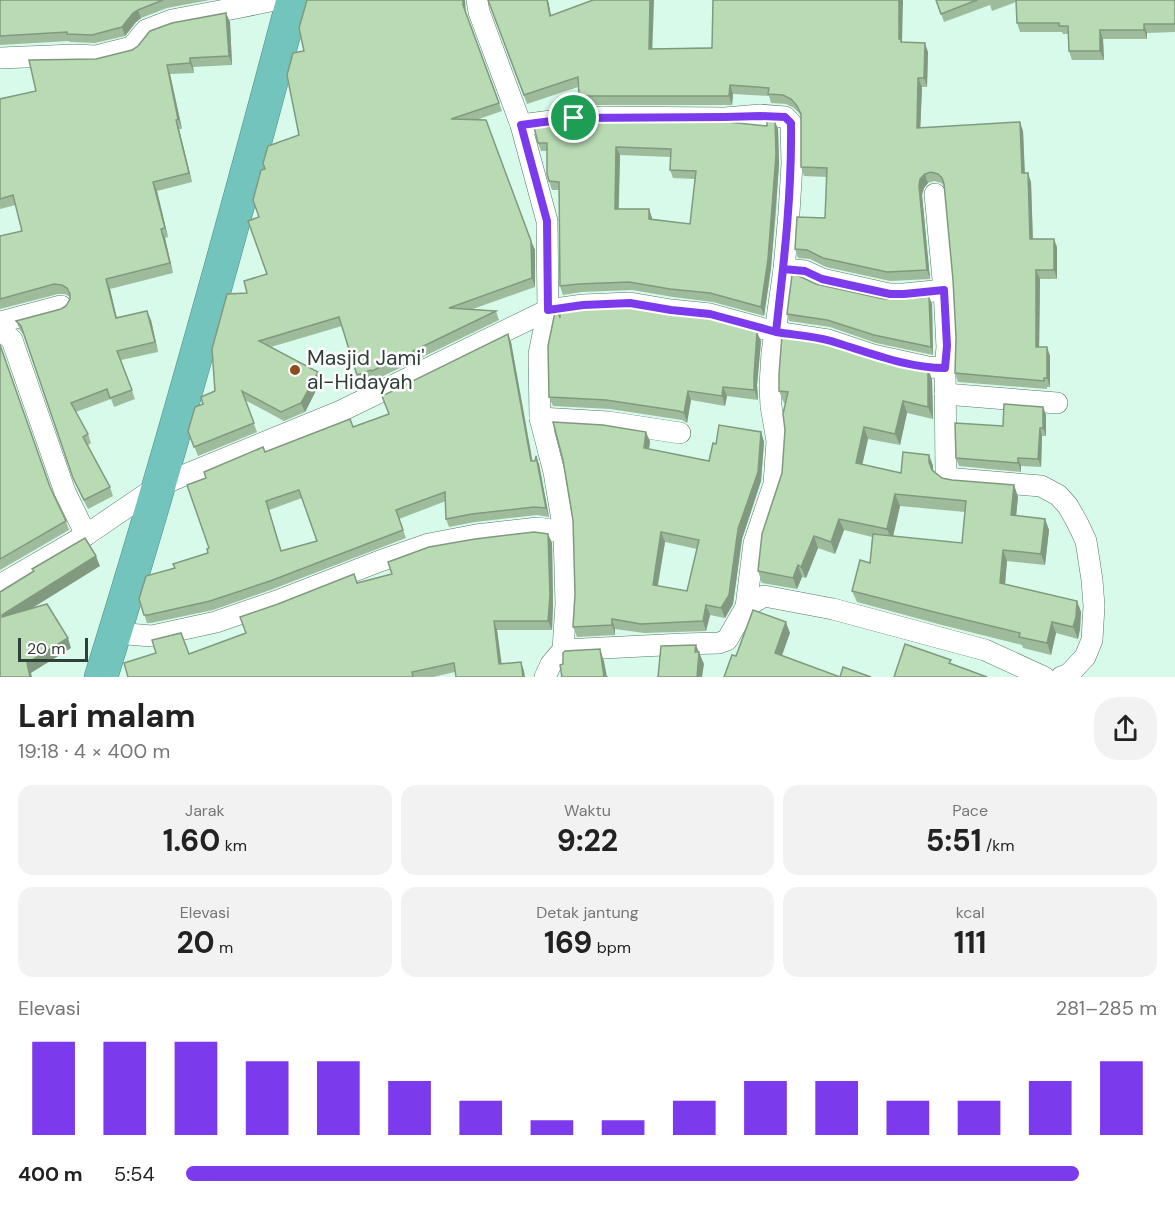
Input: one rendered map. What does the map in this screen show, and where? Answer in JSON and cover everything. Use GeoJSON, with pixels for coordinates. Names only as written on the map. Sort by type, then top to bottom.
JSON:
{"type":"FeatureCollection","features":[{"type":"Feature","properties":{"kind":"highway"},"geometry":{"type":"LineString","coordinates":[[102,677],[231,233],[293,0]]}},
{"type":"Feature","properties":{"kind":"street"},"geometry":{"type":"LineString","coordinates":[[0,58],[96,56],[132,47],[146,30],[172,20],[275,0]]}},
{"type":"Feature","properties":{"kind":"street"},"geometry":{"type":"LineString","coordinates":[[477,0],[479,12],[521,125],[547,221],[548,310],[539,354],[540,418],[554,472],[564,532],[566,604],[563,650],[551,664],[545,677]]}},
{"type":"Feature","properties":{"kind":"street"},"geometry":{"type":"LineString","coordinates":[[521,125],[602,117],[760,116],[785,117],[791,123],[792,164],[770,386],[777,441],[774,484],[754,543],[746,607],[727,640],[719,644],[563,650]]}},
{"type":"Feature","properties":{"kind":"street"},"geometry":{"type":"LineString","coordinates":[[935,194],[947,346],[945,473],[957,479],[1041,486],[1058,495],[1068,506],[1086,541],[1094,606],[1092,640],[1085,657],[1068,674],[1061,677]]}},
{"type":"Feature","properties":{"kind":"street"},"geometry":{"type":"LineString","coordinates":[[783,269],[805,271],[822,279],[890,294],[944,290]]}},
{"type":"Feature","properties":{"kind":"street"},"geometry":{"type":"LineString","coordinates":[[0,585],[86,535],[158,486],[341,411],[548,310],[583,305],[630,303],[710,314],[776,332],[828,340],[873,355],[928,367],[945,368]]}},
{"type":"Feature","properties":{"kind":"street"},"geometry":{"type":"LineString","coordinates":[[0,321],[61,306]]}},
{"type":"Feature","properties":{"kind":"street"},"geometry":{"type":"LineString","coordinates":[[0,332],[12,340],[66,492],[86,535]]}},
{"type":"Feature","properties":{"kind":"street"},"geometry":{"type":"LineString","coordinates":[[945,394],[1057,403]]}},
{"type":"Feature","properties":{"kind":"street"},"geometry":{"type":"LineString","coordinates":[[540,418],[608,422],[680,433]]}},
{"type":"Feature","properties":{"kind":"street"},"geometry":{"type":"LineString","coordinates":[[115,633],[152,636],[216,622],[429,544],[476,535],[538,528],[564,532]]}},
{"type":"Feature","properties":{"kind":"street"},"geometry":{"type":"LineString","coordinates":[[746,607],[764,596],[833,609],[985,650],[1044,677]]}},
{"type":"Feature","properties":{"kind":"building"},"geometry":{"type":"Polygon","coordinates":[[[0,0],[163,0],[133,13],[122,27],[92,35],[67,34],[67,32],[0,36],[0,0]]]}},
{"type":"Feature","properties":{"kind":"building"},"geometry":{"type":"Polygon","coordinates":[[[307,0],[463,0],[499,103],[451,119],[486,120],[531,241],[532,278],[449,308],[496,311],[372,371],[357,375],[339,317],[259,341],[318,372],[301,403],[281,412],[242,391],[254,423],[194,447],[188,431],[195,407],[203,404],[201,397],[215,391],[212,349],[227,294],[247,293],[244,281],[267,274],[248,221],[259,217],[253,200],[261,170],[265,169],[263,163],[268,146],[299,135],[287,75],[293,53],[304,51],[299,28],[307,0]]]}},
{"type":"Feature","properties":{"kind":"building"},"geometry":{"type":"Polygon","coordinates":[[[488,0],[547,0],[550,16],[593,0],[650,0],[649,49],[712,48],[713,0],[899,0],[899,39],[901,42],[925,43],[924,78],[918,78],[917,128],[1020,122],[1022,173],[1028,173],[1030,239],[1054,239],[1054,270],[1036,270],[1036,347],[1047,347],[1047,378],[1044,378],[1044,381],[955,373],[953,280],[944,184],[938,174],[931,172],[925,174],[920,179],[919,186],[927,270],[887,272],[823,258],[807,250],[795,249],[797,217],[825,218],[827,168],[801,167],[801,114],[791,99],[783,95],[768,94],[769,88],[730,85],[729,96],[579,96],[578,77],[524,95],[488,0]]]}},
{"type":"Feature","properties":{"kind":"building"},"geometry":{"type":"Polygon","coordinates":[[[936,0],[977,0],[941,14],[936,0]]]}},
{"type":"Feature","properties":{"kind":"building"},"geometry":{"type":"Polygon","coordinates":[[[1016,0],[1175,0],[1175,24],[1144,24],[1144,30],[1100,30],[1100,51],[1069,51],[1068,26],[1059,26],[1059,23],[1017,23],[1016,0]]]}},
{"type":"Feature","properties":{"kind":"building"},"geometry":{"type":"Polygon","coordinates":[[[226,13],[229,56],[190,58],[190,63],[167,65],[178,119],[176,120],[189,173],[153,182],[165,228],[161,229],[170,263],[106,279],[116,318],[147,311],[155,342],[117,351],[132,390],[110,398],[107,389],[71,403],[88,434],[83,437],[110,487],[84,500],[73,478],[21,326],[16,321],[61,309],[66,306],[70,294],[67,288],[54,284],[0,299],[0,236],[22,231],[13,195],[0,199],[0,99],[36,91],[29,60],[96,59],[132,50],[150,31],[172,23],[226,13]]]}},
{"type":"Feature","properties":{"kind":"building"},"geometry":{"type":"Polygon","coordinates":[[[767,120],[775,121],[776,155],[768,259],[761,307],[710,293],[629,282],[560,286],[559,182],[549,181],[547,143],[538,143],[534,127],[599,121],[728,122],[767,126],[767,120]],[[616,147],[615,209],[649,209],[649,219],[690,224],[696,171],[670,170],[671,149],[616,147]]]}},
{"type":"Feature","properties":{"kind":"building"},"geometry":{"type":"Polygon","coordinates":[[[792,275],[816,284],[884,299],[929,297],[931,347],[874,335],[827,320],[787,314],[792,275]]]}},
{"type":"Feature","properties":{"kind":"building"},"geometry":{"type":"Polygon","coordinates":[[[626,306],[704,317],[757,332],[754,390],[723,387],[722,396],[688,391],[684,413],[606,400],[549,397],[548,346],[555,312],[558,312],[560,318],[560,311],[626,306]]]}},
{"type":"Feature","properties":{"kind":"building"},"geometry":{"type":"Polygon","coordinates":[[[508,334],[531,461],[535,461],[536,456],[546,508],[534,507],[446,519],[445,492],[396,510],[403,530],[270,581],[210,601],[144,615],[139,599],[146,576],[175,568],[173,564],[208,553],[209,548],[187,485],[206,478],[204,472],[263,447],[265,452],[350,419],[353,427],[389,414],[382,396],[508,334]],[[299,490],[266,501],[281,551],[317,541],[299,490]]]}},
{"type":"Feature","properties":{"kind":"building"},"geometry":{"type":"Polygon","coordinates":[[[782,335],[821,341],[866,356],[928,368],[928,407],[903,401],[895,434],[864,427],[856,463],[901,473],[903,452],[929,455],[932,470],[942,478],[1014,485],[1011,515],[1045,519],[1041,554],[1003,550],[1000,583],[1077,601],[1073,627],[1052,622],[1047,643],[1019,637],[1020,633],[852,591],[860,560],[870,563],[873,534],[962,543],[966,501],[895,494],[887,529],[839,519],[831,542],[814,536],[801,567],[798,565],[793,578],[758,571],[762,534],[782,473],[785,430],[783,414],[788,392],[779,391],[782,335]]]}},
{"type":"Feature","properties":{"kind":"building"},"geometry":{"type":"Polygon","coordinates":[[[0,345],[50,487],[66,521],[0,559],[0,345]]]}},
{"type":"Feature","properties":{"kind":"building"},"geometry":{"type":"Polygon","coordinates":[[[1004,404],[1043,407],[1043,428],[1040,428],[1038,459],[1018,458],[1018,463],[956,458],[955,423],[1003,426],[1004,404]]]}},
{"type":"Feature","properties":{"kind":"building"},"geometry":{"type":"Polygon","coordinates":[[[553,422],[603,425],[646,432],[644,448],[709,461],[713,443],[716,444],[719,425],[761,432],[758,472],[738,529],[729,595],[721,608],[706,605],[703,621],[641,624],[612,619],[612,625],[573,627],[575,594],[573,520],[563,460],[553,422]],[[661,532],[653,585],[687,591],[699,540],[661,532]]]}},
{"type":"Feature","properties":{"kind":"building"},"geometry":{"type":"Polygon","coordinates":[[[534,532],[548,534],[550,595],[548,621],[494,621],[499,664],[521,662],[523,677],[456,677],[454,663],[412,672],[413,677],[128,677],[124,663],[156,653],[152,640],[181,633],[189,654],[246,633],[240,617],[354,574],[357,583],[392,574],[388,562],[429,547],[534,532]]]}},
{"type":"Feature","properties":{"kind":"building"},"geometry":{"type":"Polygon","coordinates":[[[85,538],[96,556],[2,615],[2,617],[47,604],[68,638],[27,663],[30,677],[0,677],[0,592],[34,571],[32,569],[85,538]]]}},
{"type":"Feature","properties":{"kind":"building"},"geometry":{"type":"Polygon","coordinates":[[[753,610],[786,622],[775,653],[840,677],[724,677],[732,655],[736,656],[753,610]]]}},
{"type":"Feature","properties":{"kind":"building"},"geometry":{"type":"Polygon","coordinates":[[[905,644],[951,660],[949,663],[987,677],[894,677],[905,644]]]}},
{"type":"Feature","properties":{"kind":"building"},"geometry":{"type":"Polygon","coordinates":[[[696,645],[695,652],[699,652],[697,677],[658,677],[661,646],[696,645]]]}},
{"type":"Feature","properties":{"kind":"building"},"geometry":{"type":"Polygon","coordinates":[[[600,649],[604,677],[562,677],[560,665],[563,664],[565,651],[600,649]]]}},
{"type":"Feature","properties":{"kind":"building"},"geometry":{"type":"Polygon","coordinates":[[[843,667],[871,677],[840,677],[843,667]]]}},
{"type":"Feature","properties":{"kind":"place","name":"Masjid Jami' al-Hidayah"},"geometry":{"type":"Point","coordinates":[295,370]}},
{"type":"Feature","properties":{"kind":"route"},"geometry":{"type":"LineString","coordinates":[[574,118],[521,125],[547,221],[548,310],[583,305],[630,303],[710,314],[776,332],[783,269],[805,271],[822,279],[890,294],[944,290],[947,346],[945,368],[928,367],[873,355],[828,340],[776,332],[792,164],[791,123],[788,119],[760,116],[574,118]]}}]}
